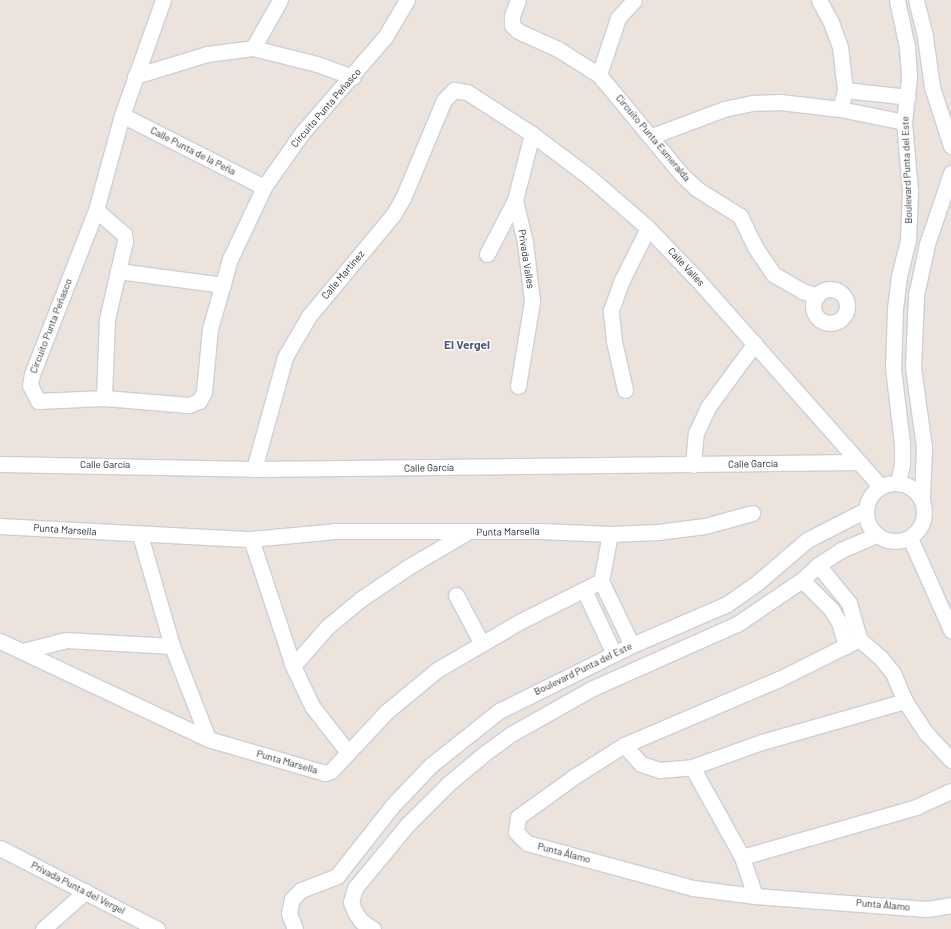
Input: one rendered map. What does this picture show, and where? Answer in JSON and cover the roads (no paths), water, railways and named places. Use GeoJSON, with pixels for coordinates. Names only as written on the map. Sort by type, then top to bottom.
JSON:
{"type":"FeatureCollection","features":[{"type":"Feature","properties":{"kind":"street","name":"Circuito Punta Peñasco"},"geometry":{"type":"LineString","coordinates":[[163,0],[122,115],[96,210],[30,385],[38,401],[104,398],[189,405],[199,401],[204,392],[210,329],[230,259],[264,187],[302,133],[353,77],[385,37],[407,0]]}},
{"type":"Feature","properties":{"kind":"street"},"geometry":{"type":"LineString","coordinates":[[253,48],[280,0]]}},
{"type":"Feature","properties":{"kind":"street","name":"Circuito Punta Esmeralda"},"geometry":{"type":"LineString","coordinates":[[518,0],[512,16],[512,25],[518,31],[558,49],[599,75],[652,136],[669,160],[697,189],[740,216],[758,253],[773,274],[802,291],[817,296]]}},
{"type":"Feature","properties":{"kind":"street"},"geometry":{"type":"LineString","coordinates":[[599,75],[618,18],[634,0]]}},
{"type":"Feature","properties":{"kind":"street"},"geometry":{"type":"LineString","coordinates":[[819,0],[838,39],[845,90],[840,109]]}},
{"type":"Feature","properties":{"kind":"street","name":"Boulevard Punta del Este"},"geometry":{"type":"LineString","coordinates":[[897,0],[908,47],[908,96],[904,122],[910,191],[909,224],[898,289],[893,368],[902,443],[902,464],[898,483]]}},
{"type":"Feature","properties":{"kind":"street"},"geometry":{"type":"LineString","coordinates":[[916,0],[925,37],[932,87],[951,146]]}},
{"type":"Feature","properties":{"kind":"street"},"geometry":{"type":"LineString","coordinates":[[135,76],[207,54],[253,48],[317,64],[353,77]]}},
{"type":"Feature","properties":{"kind":"street","name":"Calle Valles"},"geometry":{"type":"LineString","coordinates":[[454,90],[467,92],[532,134],[589,177],[648,228],[755,343],[881,487]]}},
{"type":"Feature","properties":{"kind":"street","name":"Calle Martínez"},"geometry":{"type":"LineString","coordinates":[[254,469],[285,357],[308,316],[393,215],[403,198],[444,100],[454,90]]}},
{"type":"Feature","properties":{"kind":"street"},"geometry":{"type":"LineString","coordinates":[[845,90],[908,96]]}},
{"type":"Feature","properties":{"kind":"street"},"geometry":{"type":"LineString","coordinates":[[652,136],[724,109],[752,103],[780,102],[840,109],[904,122]]}},
{"type":"Feature","properties":{"kind":"street","name":"Calle Punta de la Peña"},"geometry":{"type":"LineString","coordinates":[[122,115],[264,187]]}},
{"type":"Feature","properties":{"kind":"street","name":"Privada Valles"},"geometry":{"type":"LineString","coordinates":[[518,386],[532,301],[525,242],[514,200],[532,134]]}},
{"type":"Feature","properties":{"kind":"street"},"geometry":{"type":"LineString","coordinates":[[922,500],[916,492],[898,483],[881,487],[871,497],[866,510],[868,524],[876,535],[887,541],[899,541],[910,538],[923,521],[922,500],[924,447],[913,368],[916,295],[927,244],[951,175]]}},
{"type":"Feature","properties":{"kind":"street"},"geometry":{"type":"LineString","coordinates":[[487,254],[514,200]]}},
{"type":"Feature","properties":{"kind":"street"},"geometry":{"type":"LineString","coordinates":[[96,210],[124,234],[125,240],[104,341],[104,398]]}},
{"type":"Feature","properties":{"kind":"street"},"geometry":{"type":"LineString","coordinates":[[625,390],[614,341],[611,310],[622,280],[648,228]]}},
{"type":"Feature","properties":{"kind":"street"},"geometry":{"type":"LineString","coordinates":[[118,271],[223,285]]}},
{"type":"Feature","properties":{"kind":"street"},"geometry":{"type":"LineString","coordinates":[[693,465],[696,433],[708,407],[755,343]]}},
{"type":"Feature","properties":{"kind":"street","name":"Calle García"},"geometry":{"type":"LineString","coordinates":[[0,464],[254,469],[858,462]]}},
{"type":"Feature","properties":{"kind":"street","name":"Boulevard Punta del Este"},"geometry":{"type":"LineString","coordinates":[[292,928],[289,912],[297,894],[301,890],[337,876],[392,806],[431,765],[499,712],[632,645],[726,604],[758,582],[807,540],[866,510]]}},
{"type":"Feature","properties":{"kind":"street","name":"Punta Marsella"},"geometry":{"type":"LineString","coordinates":[[0,526],[251,539],[335,531],[466,533],[540,531],[610,534],[658,532],[705,526],[752,513]]}},
{"type":"Feature","properties":{"kind":"street"},"geometry":{"type":"LineString","coordinates":[[293,666],[327,627],[361,599],[408,567],[466,533]]}},
{"type":"Feature","properties":{"kind":"street"},"geometry":{"type":"LineString","coordinates":[[140,534],[172,646],[208,739]]}},
{"type":"Feature","properties":{"kind":"street"},"geometry":{"type":"LineString","coordinates":[[610,534],[601,581],[632,645]]}},
{"type":"Feature","properties":{"kind":"street"},"geometry":{"type":"LineString","coordinates":[[373,929],[362,921],[351,902],[355,888],[408,824],[448,784],[513,733],[593,688],[737,624],[802,580],[818,565],[841,550],[876,535]]}},
{"type":"Feature","properties":{"kind":"street"},"geometry":{"type":"LineString","coordinates":[[910,538],[951,630]]}},
{"type":"Feature","properties":{"kind":"street"},"geometry":{"type":"LineString","coordinates":[[251,539],[293,666],[312,706],[347,751]]}},
{"type":"Feature","properties":{"kind":"street"},"geometry":{"type":"LineString","coordinates":[[818,565],[849,603],[853,642]]}},
{"type":"Feature","properties":{"kind":"street"},"geometry":{"type":"LineString","coordinates":[[802,580],[831,609],[853,642],[880,657],[893,673],[905,701],[926,733],[951,760]]}},
{"type":"Feature","properties":{"kind":"street","name":"Punta Marsella"},"geometry":{"type":"LineString","coordinates":[[0,641],[208,739],[324,773],[331,771],[347,751],[386,712],[437,670],[521,621],[601,581]]}},
{"type":"Feature","properties":{"kind":"street"},"geometry":{"type":"LineString","coordinates":[[584,590],[614,654]]}},
{"type":"Feature","properties":{"kind":"street"},"geometry":{"type":"LineString","coordinates":[[456,595],[482,644]]}},
{"type":"Feature","properties":{"kind":"street"},"geometry":{"type":"LineString","coordinates":[[23,651],[66,640],[172,646]]}},
{"type":"Feature","properties":{"kind":"street","name":"Punta Álamo"},"geometry":{"type":"LineString","coordinates":[[853,642],[779,679],[624,745],[575,776],[518,817],[516,832],[527,843],[693,888],[755,896],[926,909],[951,906]]}},
{"type":"Feature","properties":{"kind":"street"},"geometry":{"type":"LineString","coordinates":[[624,745],[641,764],[660,770],[692,767],[762,742],[905,701]]}},
{"type":"Feature","properties":{"kind":"street"},"geometry":{"type":"LineString","coordinates":[[499,712],[513,733]]}},
{"type":"Feature","properties":{"kind":"street"},"geometry":{"type":"LineString","coordinates":[[692,767],[742,857],[755,896]]}},
{"type":"Feature","properties":{"kind":"street"},"geometry":{"type":"LineString","coordinates":[[742,857],[916,807],[951,791]]}},
{"type":"Feature","properties":{"kind":"street","name":"Privada Punta del Vergel"},"geometry":{"type":"LineString","coordinates":[[0,848],[86,891],[156,929]]}},
{"type":"Feature","properties":{"kind":"street"},"geometry":{"type":"LineString","coordinates":[[43,929],[86,891]]}},
{"type":"Feature","properties":{"kind":"district","name":"El Vergel"},"geometry":{"type":"Point","coordinates":[467,345]}}]}
